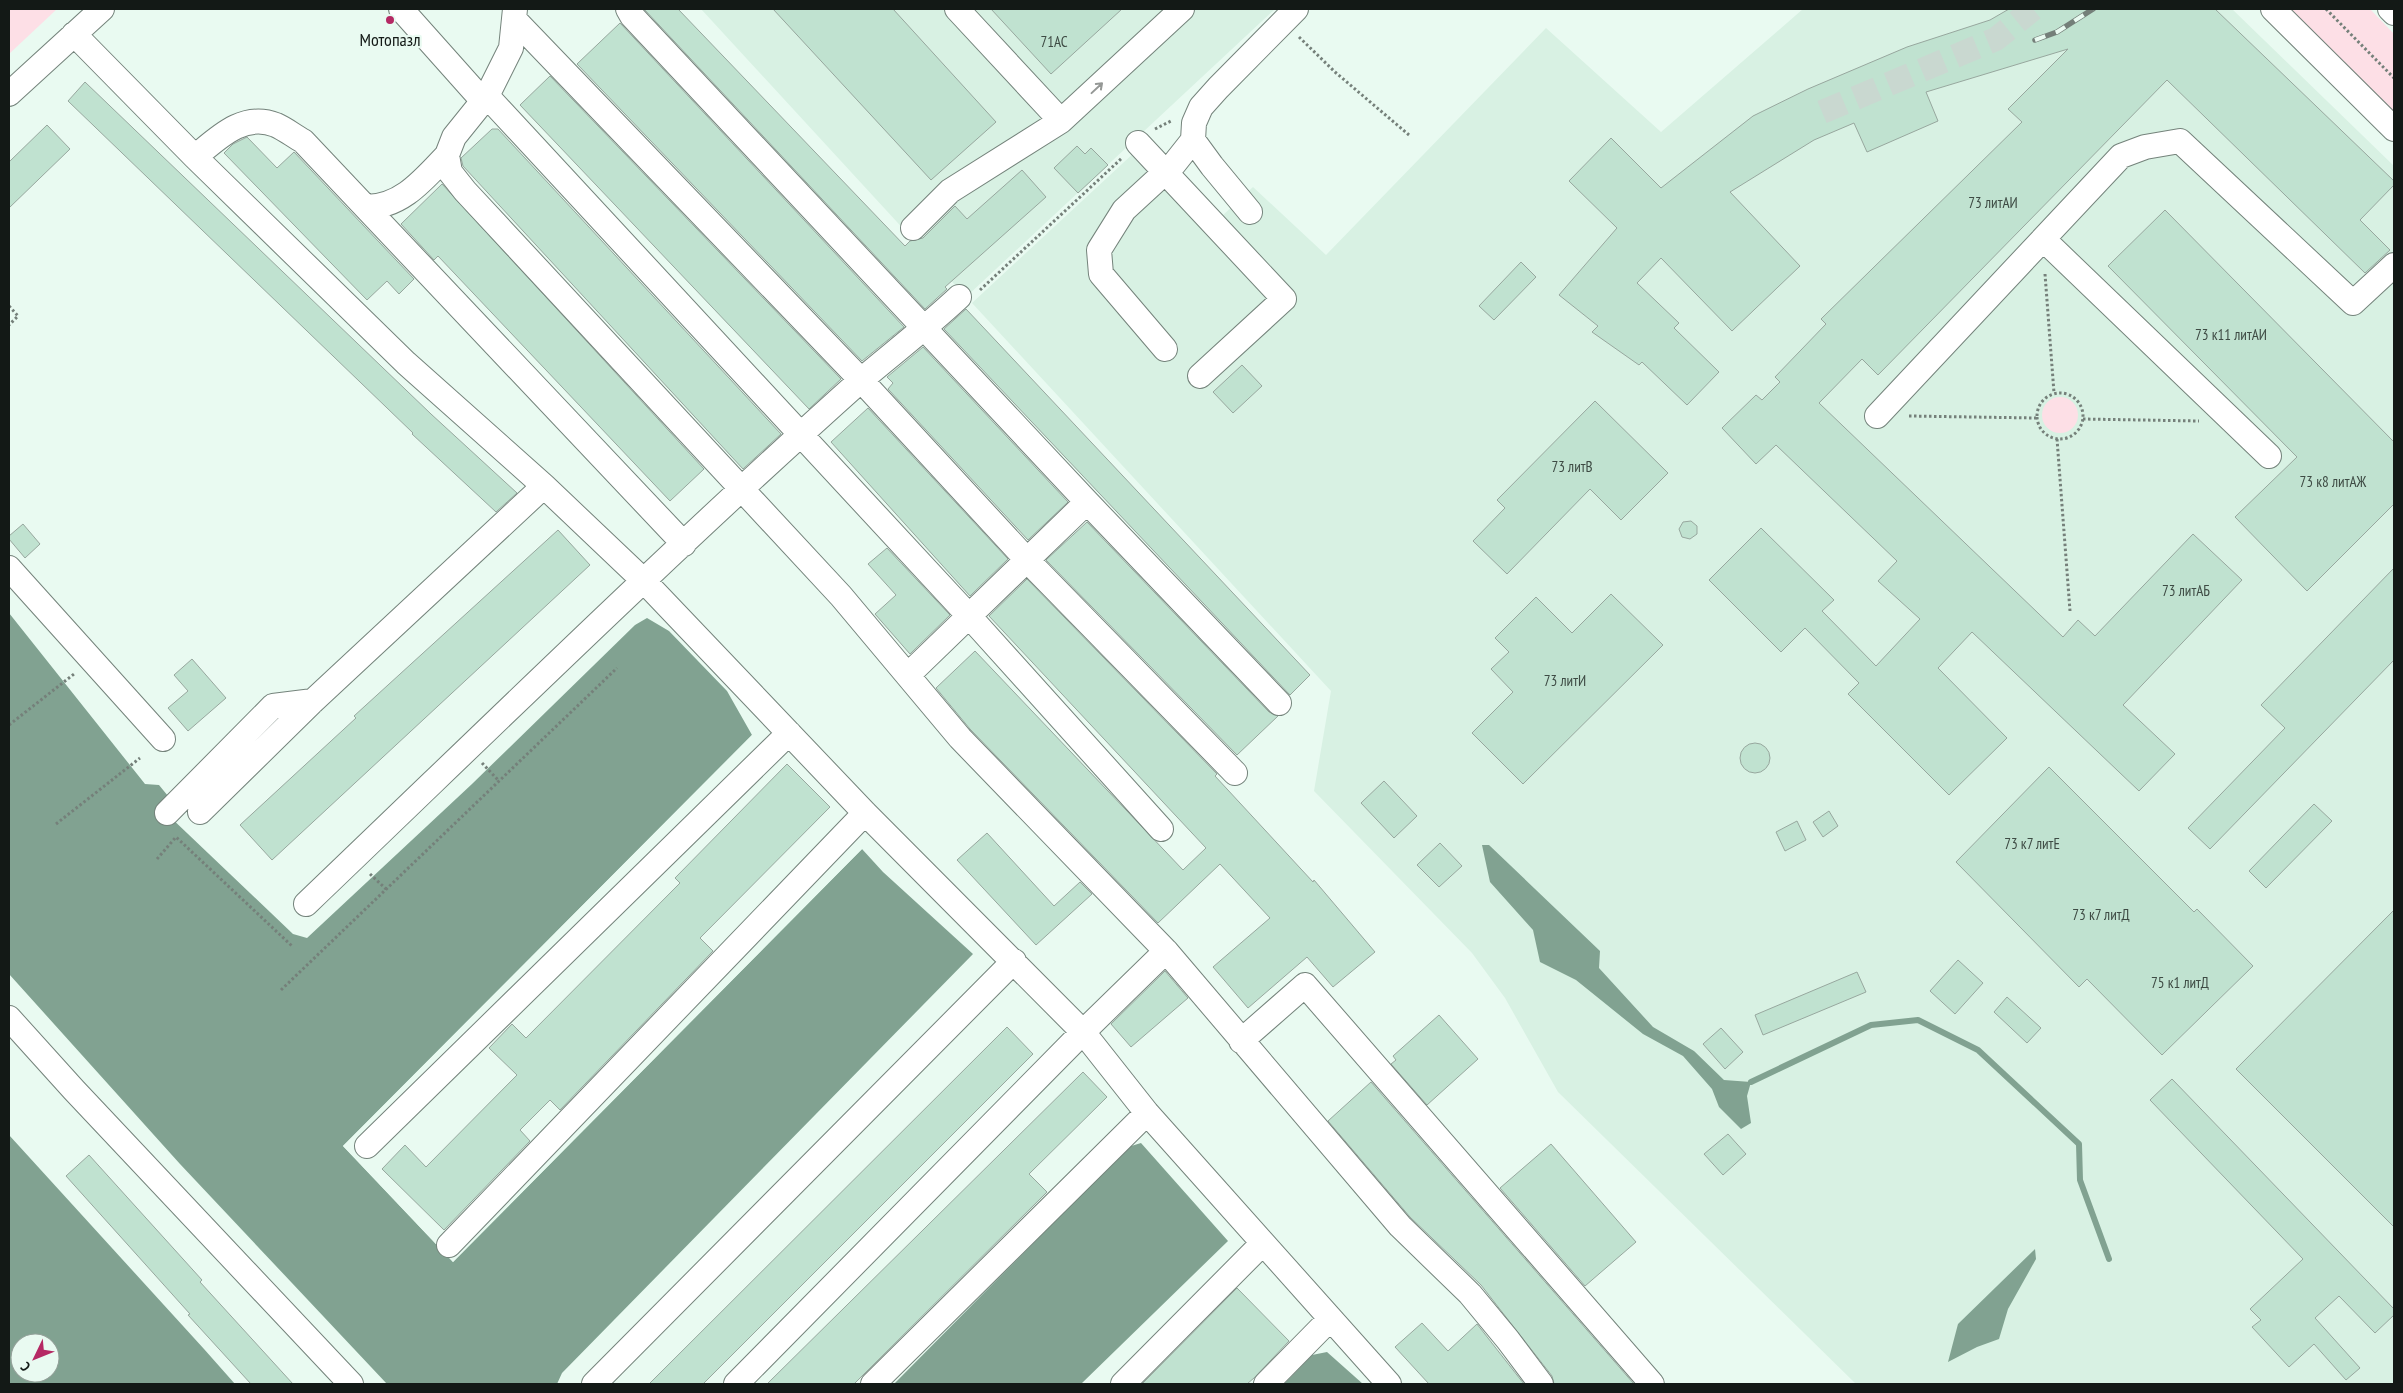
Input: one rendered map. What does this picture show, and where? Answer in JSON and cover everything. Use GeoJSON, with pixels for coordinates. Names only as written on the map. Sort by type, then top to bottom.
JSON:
{"type":"FeatureCollection","features":[{"type":"Feature","properties":{"kind":"street"},"geometry":{"type":"LineString","coordinates":[[9,94],[102,9]]}},
{"type":"Feature","properties":{"kind":"street"},"geometry":{"type":"LineString","coordinates":[[401,9],[969,616],[1161,829]]}},
{"type":"Feature","properties":{"kind":"street"},"geometry":{"type":"LineString","coordinates":[[628,9],[632,16],[1087,502],[1279,703]]}},
{"type":"Feature","properties":{"kind":"street"},"geometry":{"type":"LineString","coordinates":[[957,9],[1061,121]]}},
{"type":"Feature","properties":{"kind":"street"},"geometry":{"type":"LineString","coordinates":[[912,228],[950,191],[1061,121],[1182,9]]}},
{"type":"Feature","properties":{"kind":"street"},"geometry":{"type":"LineString","coordinates":[[2272,9],[2394,130]]}},
{"type":"Feature","properties":{"kind":"street"},"geometry":{"type":"LineString","coordinates":[[2390,9],[2394,13]]}},
{"type":"Feature","properties":{"kind":"street"},"geometry":{"type":"LineString","coordinates":[[366,207],[379,207],[396,202],[418,186],[447,156],[454,137],[485,99],[511,48],[515,14]]}},
{"type":"Feature","properties":{"kind":"street"},"geometry":{"type":"LineString","coordinates":[[515,14],[862,380],[1028,560],[1235,773]]}},
{"type":"Feature","properties":{"kind":"street"},"geometry":{"type":"LineString","coordinates":[[1165,348],[1101,274],[1099,250],[1124,210],[1165,172],[1193,140],[1194,124],[1201,107],[1291,15]]}},
{"type":"Feature","properties":{"kind":"street"},"geometry":{"type":"LineString","coordinates":[[74,34],[406,363],[544,486],[644,581],[865,813],[1083,1032],[1148,1113],[1389,1384]]}},
{"type":"Feature","properties":{"kind":"street"},"geometry":{"type":"LineString","coordinates":[[195,156],[231,128],[252,121],[276,125],[303,141],[684,544]]}},
{"type":"Feature","properties":{"kind":"street"},"geometry":{"type":"LineString","coordinates":[[1193,140],[1220,177],[1250,212]]}},
{"type":"Feature","properties":{"kind":"street"},"geometry":{"type":"LineString","coordinates":[[1877,416],[2121,156],[2145,147],[2180,141],[2353,303],[2394,265]]}},
{"type":"Feature","properties":{"kind":"street"},"geometry":{"type":"LineString","coordinates":[[1138,143],[1284,299],[1200,376]]}},
{"type":"Feature","properties":{"kind":"street"},"geometry":{"type":"LineString","coordinates":[[447,156],[450,172],[465,191],[841,596],[909,674],[960,738],[1166,951],[1400,1226],[1470,1294],[1541,1384]]}},
{"type":"Feature","properties":{"kind":"street"},"geometry":{"type":"LineString","coordinates":[[2043,239],[2269,456]]}},
{"type":"Feature","properties":{"kind":"street"},"geometry":{"type":"LineString","coordinates":[[306,904],[644,581],[862,380],[926,329],[959,298]]}},
{"type":"Feature","properties":{"kind":"street"},"geometry":{"type":"LineString","coordinates":[[200,812],[313,700],[544,486]]}},
{"type":"Feature","properties":{"kind":"street"},"geometry":{"type":"LineString","coordinates":[[909,674],[1087,502]]}},
{"type":"Feature","properties":{"kind":"street"},"geometry":{"type":"LineString","coordinates":[[9,568],[163,739]]}},
{"type":"Feature","properties":{"kind":"street"},"geometry":{"type":"LineString","coordinates":[[167,814],[273,706],[313,700]]}},
{"type":"Feature","properties":{"kind":"street"},"geometry":{"type":"LineString","coordinates":[[367,1146],[789,733]]}},
{"type":"Feature","properties":{"kind":"street"},"geometry":{"type":"LineString","coordinates":[[449,1245],[865,813]]}},
{"type":"Feature","properties":{"kind":"street"},"geometry":{"type":"LineString","coordinates":[[736,1384],[1083,1032],[1166,951]]}},
{"type":"Feature","properties":{"kind":"street"},"geometry":{"type":"LineString","coordinates":[[594,1384],[1014,961]]}},
{"type":"Feature","properties":{"kind":"street"},"geometry":{"type":"LineString","coordinates":[[1241,1041],[1305,985],[1652,1384]]}},
{"type":"Feature","properties":{"kind":"street"},"geometry":{"type":"LineString","coordinates":[[9,1018],[74,1090],[351,1384]]}},
{"type":"Feature","properties":{"kind":"street"},"geometry":{"type":"LineString","coordinates":[[873,1384],[1148,1113]]}},
{"type":"Feature","properties":{"kind":"street"},"geometry":{"type":"LineString","coordinates":[[1122,1384],[1263,1243]]}},
{"type":"Feature","properties":{"kind":"street"},"geometry":{"type":"LineString","coordinates":[[1266,1384],[1330,1319]]}},
{"type":"Feature","properties":{"kind":"path"},"geometry":{"type":"LineString","coordinates":[[2326,9],[2394,78]]}},
{"type":"Feature","properties":{"kind":"path"},"geometry":{"type":"LineString","coordinates":[[1291,15],[1305,45],[1409,134]]}},
{"type":"Feature","properties":{"kind":"path"},"geometry":{"type":"LineString","coordinates":[[959,298],[970,301],[1138,143],[1162,124],[1174,120]]}},
{"type":"Feature","properties":{"kind":"path"},"geometry":{"type":"LineString","coordinates":[[2043,239],[2054,393]]}},
{"type":"Feature","properties":{"kind":"path"},"geometry":{"type":"LineString","coordinates":[[9,306],[18,316],[9,325]]}},
{"type":"Feature","properties":{"kind":"path"},"geometry":{"type":"LineString","coordinates":[[2054,393],[2069,394],[2080,404],[2083,419],[2078,430],[2069,438],[2057,440],[2043,433],[2036,418],[2040,402],[2054,393]]}},
{"type":"Feature","properties":{"kind":"path"},"geometry":{"type":"LineString","coordinates":[[1877,416],[2036,418]]}},
{"type":"Feature","properties":{"kind":"path"},"geometry":{"type":"LineString","coordinates":[[2083,419],[2232,421]]}},
{"type":"Feature","properties":{"kind":"path"},"geometry":{"type":"LineString","coordinates":[[2057,440],[2070,611]]}},
{"type":"Feature","properties":{"kind":"path"},"geometry":{"type":"LineString","coordinates":[[9,725],[92,660]]}},
{"type":"Feature","properties":{"kind":"path"},"geometry":{"type":"LineString","coordinates":[[281,990],[617,668]]}},
{"type":"Feature","properties":{"kind":"path"},"geometry":{"type":"LineString","coordinates":[[56,824],[140,758]]}},
{"type":"Feature","properties":{"kind":"path"},"geometry":{"type":"LineString","coordinates":[[157,859],[176,837],[292,946]]}},
{"type":"Feature","properties":{"kind":"path"},"geometry":{"type":"LineString","coordinates":[[369,873],[386,890]]}},
{"type":"Feature","properties":{"kind":"shaded area"},"geometry":{"type":"Polygon","coordinates":[[[9,9],[57,9],[9,54],[9,9]]]}},
{"type":"Feature","properties":{"kind":"shaded area"},"geometry":{"type":"Polygon","coordinates":[[[701,9],[1275,9],[966,297],[701,9]]]}},
{"type":"Feature","properties":{"kind":"shaded area"},"geometry":{"type":"Polygon","coordinates":[[[1803,9],[2232,9],[2394,166],[2394,1384],[1856,1384],[1558,1092],[1505,998],[1472,953],[1314,791],[1331,691],[972,303],[1150,138],[1222,216],[1253,187],[1326,255],[1546,28],[1661,132],[1803,9]]]}},
{"type":"Feature","properties":{"kind":"shaded area"},"geometry":{"type":"Polygon","coordinates":[[[2290,9],[2370,9],[2394,34],[2394,113],[2290,9]]]}},
{"type":"Feature","properties":{"kind":"shaded area"},"geometry":{"type":"Polygon","coordinates":[[[2060,397],[2073,402],[2078,415],[2073,428],[2060,433],[2047,428],[2042,415],[2047,402],[2060,397]]]}},
{"type":"Feature","properties":{"kind":"shaded area"},"geometry":{"type":"Polygon","coordinates":[[[9,613],[145,784],[159,785],[168,796],[167,814],[293,934],[307,938],[472,784],[635,625],[647,618],[669,631],[727,691],[752,735],[343,1146],[453,1262],[862,849],[883,872],[973,954],[562,1373],[557,1384],[387,1384],[180,1164],[9,974],[9,613]]]}},
{"type":"Feature","properties":{"kind":"shaded area"},"geometry":{"type":"Polygon","coordinates":[[[1482,845],[1489,845],[1600,951],[1599,968],[1653,1027],[1694,1051],[1724,1080],[1751,1082],[1747,1096],[1751,1123],[1741,1129],[1719,1107],[1712,1089],[1683,1056],[1643,1034],[1576,980],[1540,962],[1533,930],[1490,882],[1482,845]]]}},
{"type":"Feature","properties":{"kind":"shaded area"},"geometry":{"type":"Polygon","coordinates":[[[9,1135],[204,1349],[235,1384],[9,1384],[9,1135]]]}},
{"type":"Feature","properties":{"kind":"shaded area"},"geometry":{"type":"Polygon","coordinates":[[[1141,1143],[1228,1241],[1081,1384],[894,1384],[1128,1147],[1141,1143]]]}},
{"type":"Feature","properties":{"kind":"shaded area"},"geometry":{"type":"Polygon","coordinates":[[[2035,1249],[2036,1259],[2008,1309],[1999,1339],[1977,1347],[1948,1362],[1958,1324],[2035,1249]]]}},
{"type":"Feature","properties":{"kind":"shaded area"},"geometry":{"type":"Polygon","coordinates":[[[1327,1352],[1363,1384],[1284,1384],[1312,1355],[1327,1352]]]}},
{"type":"Feature","properties":{"kind":"pier"},"geometry":{"type":"Polygon","coordinates":[[[752,735],[754,737],[346,1146],[453,1258],[861,847],[862,849],[453,1262],[343,1146],[752,735]]]}},
{"type":"Feature","properties":{"kind":"building"},"geometry":{"type":"Polygon","coordinates":[[[644,9],[678,9],[905,246],[910,241],[923,238],[955,206],[967,219],[1022,170],[1046,197],[945,287],[947,289],[925,309],[644,9]]]}},
{"type":"Feature","properties":{"kind":"building"},"geometry":{"type":"Polygon","coordinates":[[[773,9],[893,9],[996,122],[931,180],[773,9]]]}},
{"type":"Feature","properties":{"kind":"building"},"geometry":{"type":"Polygon","coordinates":[[[991,9],[1122,9],[1051,74],[991,9]]]}},
{"type":"Feature","properties":{"kind":"building"},"geometry":{"type":"Polygon","coordinates":[[[2009,9],[2215,9],[2394,181],[2394,185],[2360,220],[2390,250],[2365,273],[2167,80],[1878,375],[1862,359],[1819,403],[2063,637],[2078,620],[2095,636],[2193,534],[2242,580],[2123,705],[2175,754],[2139,791],[1972,632],[1938,668],[2007,738],[1949,795],[1848,694],[1859,683],[1805,628],[1781,652],[1709,580],[1761,528],[1834,600],[1822,611],[1876,666],[1920,619],[1878,581],[1897,561],[1776,445],[1756,464],[1722,428],[1756,395],[1762,400],[1780,382],[1775,377],[1826,324],[1821,319],[2022,122],[2008,109],[2068,49],[1926,92],[1938,121],[1867,152],[1854,123],[1814,140],[1730,192],[1800,266],[1732,331],[1661,258],[1637,283],[1679,323],[1674,328],[1719,372],[1687,405],[1642,362],[1639,365],[1592,332],[1598,326],[1559,295],[1617,228],[1569,181],[1611,138],[1661,188],[1753,116],[1808,89],[1907,47],[1990,20],[2009,9]]]}},
{"type":"Feature","properties":{"kind":"building"},"geometry":{"type":"Polygon","coordinates":[[[620,23],[904,327],[862,361],[577,64],[620,23]]]}},
{"type":"Feature","properties":{"kind":"building"},"geometry":{"type":"Polygon","coordinates":[[[550,76],[841,379],[809,409],[520,105],[550,76]]]}},
{"type":"Feature","properties":{"kind":"building"},"geometry":{"type":"Polygon","coordinates":[[[85,82],[431,414],[517,493],[496,512],[412,434],[68,101],[85,82]]]}},
{"type":"Feature","properties":{"kind":"building"},"geometry":{"type":"Polygon","coordinates":[[[47,125],[70,149],[9,208],[9,162],[47,125]]]}},
{"type":"Feature","properties":{"kind":"building"},"geometry":{"type":"Polygon","coordinates":[[[492,129],[498,129],[781,434],[743,469],[463,166],[461,158],[492,129]]]}},
{"type":"Feature","properties":{"kind":"building"},"geometry":{"type":"Polygon","coordinates":[[[247,137],[277,168],[294,152],[414,279],[399,294],[387,281],[367,300],[224,153],[233,144],[247,137]]]}},
{"type":"Feature","properties":{"kind":"building"},"geometry":{"type":"Polygon","coordinates":[[[1077,146],[1085,154],[1091,148],[1108,165],[1078,193],[1054,168],[1077,146]]]}},
{"type":"Feature","properties":{"kind":"building"},"geometry":{"type":"Polygon","coordinates":[[[442,184],[704,469],[670,501],[438,256],[434,260],[401,224],[442,184]]]}},
{"type":"Feature","properties":{"kind":"building"},"geometry":{"type":"Polygon","coordinates":[[[2165,210],[2394,442],[2394,504],[2307,591],[2235,517],[2297,457],[2108,266],[2165,210]]]}},
{"type":"Feature","properties":{"kind":"building"},"geometry":{"type":"Polygon","coordinates":[[[1521,262],[1536,277],[1494,320],[1479,306],[1521,262]]]}},
{"type":"Feature","properties":{"kind":"building"},"geometry":{"type":"Polygon","coordinates":[[[966,309],[1310,675],[1290,695],[944,329],[966,309]]]}},
{"type":"Feature","properties":{"kind":"building"},"geometry":{"type":"Polygon","coordinates":[[[923,347],[1068,502],[1028,540],[888,389],[893,383],[887,377],[923,347]]]}},
{"type":"Feature","properties":{"kind":"building"},"geometry":{"type":"Polygon","coordinates":[[[1242,365],[1262,386],[1233,413],[1213,392],[1242,365]]]}},
{"type":"Feature","properties":{"kind":"building"},"geometry":{"type":"Polygon","coordinates":[[[1595,401],[1668,473],[1621,520],[1590,489],[1507,574],[1473,541],[1505,508],[1497,500],[1595,401]]]}},
{"type":"Feature","properties":{"kind":"building"},"geometry":{"type":"Polygon","coordinates":[[[868,408],[1008,559],[970,596],[831,442],[868,408]]]}},
{"type":"Feature","properties":{"kind":"building"},"geometry":{"type":"Polygon","coordinates":[[[1691,521],[1697,526],[1697,534],[1690,539],[1682,537],[1679,529],[1683,522],[1691,521]]]}},
{"type":"Feature","properties":{"kind":"building"},"geometry":{"type":"Polygon","coordinates":[[[1087,522],[1269,712],[1278,716],[1237,755],[1046,560],[1087,522]]]}},
{"type":"Feature","properties":{"kind":"building"},"geometry":{"type":"Polygon","coordinates":[[[23,524],[40,544],[25,558],[9,539],[9,536],[23,524]]]}},
{"type":"Feature","properties":{"kind":"building"},"geometry":{"type":"Polygon","coordinates":[[[558,530],[590,565],[272,860],[240,825],[356,718],[354,716],[558,530]]]}},
{"type":"Feature","properties":{"kind":"building"},"geometry":{"type":"Polygon","coordinates":[[[887,548],[950,615],[910,654],[875,614],[896,595],[868,564],[887,548]]]}},
{"type":"Feature","properties":{"kind":"building"},"geometry":{"type":"Polygon","coordinates":[[[2394,568],[2394,660],[2210,849],[2188,828],[2285,728],[2261,705],[2394,568]]]}},
{"type":"Feature","properties":{"kind":"building"},"geometry":{"type":"Polygon","coordinates":[[[1027,579],[1217,774],[1215,776],[1313,882],[1314,880],[1375,952],[1333,987],[1307,957],[1248,1008],[1213,967],[1270,918],[1220,864],[1158,923],[970,729],[936,688],[975,651],[1183,870],[1206,848],[989,616],[1027,579]]]}},
{"type":"Feature","properties":{"kind":"building"},"geometry":{"type":"Polygon","coordinates":[[[1611,594],[1663,645],[1523,784],[1472,733],[1513,692],[1491,669],[1509,652],[1495,638],[1536,597],[1572,633],[1611,594]]]}},
{"type":"Feature","properties":{"kind":"building"},"geometry":{"type":"Polygon","coordinates":[[[192,659],[226,698],[188,731],[168,708],[188,691],[174,675],[192,659]]]}},
{"type":"Feature","properties":{"kind":"building"},"geometry":{"type":"Polygon","coordinates":[[[1755,743],[1761,744],[1769,752],[1769,764],[1761,772],[1755,773],[1749,772],[1741,764],[1740,758],[1741,752],[1749,744],[1755,743]]]}},
{"type":"Feature","properties":{"kind":"building"},"geometry":{"type":"Polygon","coordinates":[[[787,764],[830,807],[700,938],[713,951],[560,1110],[550,1100],[520,1130],[530,1141],[444,1230],[382,1169],[405,1145],[426,1167],[517,1075],[489,1048],[512,1024],[526,1038],[680,883],[675,878],[787,764]]]}},
{"type":"Feature","properties":{"kind":"building"},"geometry":{"type":"Polygon","coordinates":[[[2049,767],[2194,912],[2197,909],[2253,966],[2162,1055],[2087,979],[2079,987],[1956,862],[2049,767]]]}},
{"type":"Feature","properties":{"kind":"building"},"geometry":{"type":"Polygon","coordinates":[[[1384,781],[1417,816],[1394,838],[1361,803],[1384,781]]]}},
{"type":"Feature","properties":{"kind":"building"},"geometry":{"type":"Polygon","coordinates":[[[2314,804],[2332,821],[2266,888],[2249,871],[2314,804]]]}},
{"type":"Feature","properties":{"kind":"building"},"geometry":{"type":"Polygon","coordinates":[[[1829,811],[1838,826],[1823,837],[1813,822],[1829,811]]]}},
{"type":"Feature","properties":{"kind":"building"},"geometry":{"type":"Polygon","coordinates":[[[1797,821],[1806,840],[1785,851],[1776,832],[1797,821]]]}},
{"type":"Feature","properties":{"kind":"building"},"geometry":{"type":"Polygon","coordinates":[[[987,833],[1054,906],[1080,882],[1092,894],[1036,945],[957,860],[987,833]]]}},
{"type":"Feature","properties":{"kind":"building"},"geometry":{"type":"Polygon","coordinates":[[[1440,843],[1462,866],[1439,887],[1417,865],[1440,843]]]}},
{"type":"Feature","properties":{"kind":"building"},"geometry":{"type":"Polygon","coordinates":[[[2394,910],[2394,1227],[2236,1069],[2394,910]]]}},
{"type":"Feature","properties":{"kind":"building"},"geometry":{"type":"Polygon","coordinates":[[[1958,960],[1983,983],[1955,1014],[1930,991],[1958,960]]]}},
{"type":"Feature","properties":{"kind":"building"},"geometry":{"type":"Polygon","coordinates":[[[1165,971],[1188,998],[1131,1047],[1111,1024],[1165,971]]]}},
{"type":"Feature","properties":{"kind":"building"},"geometry":{"type":"Polygon","coordinates":[[[1857,972],[1866,992],[1763,1035],[1755,1015],[1857,972]]]}},
{"type":"Feature","properties":{"kind":"building"},"geometry":{"type":"Polygon","coordinates":[[[2007,997],[2041,1028],[2027,1043],[1994,1012],[2007,997]]]}},
{"type":"Feature","properties":{"kind":"building"},"geometry":{"type":"Polygon","coordinates":[[[1439,1015],[1478,1059],[1427,1105],[1391,1064],[1396,1060],[1393,1056],[1439,1015]]]}},
{"type":"Feature","properties":{"kind":"building"},"geometry":{"type":"Polygon","coordinates":[[[1007,1027],[1033,1054],[703,1384],[649,1384],[1007,1027]]]}},
{"type":"Feature","properties":{"kind":"building"},"geometry":{"type":"Polygon","coordinates":[[[1721,1028],[1743,1052],[1725,1069],[1703,1044],[1721,1028]]]}},
{"type":"Feature","properties":{"kind":"building"},"geometry":{"type":"Polygon","coordinates":[[[1083,1072],[1107,1097],[1029,1174],[1047,1192],[854,1384],[767,1384],[1083,1072]]]}},
{"type":"Feature","properties":{"kind":"building"},"geometry":{"type":"Polygon","coordinates":[[[2172,1079],[2394,1309],[2394,1315],[2375,1333],[2339,1296],[2315,1318],[2360,1368],[2346,1380],[2314,1344],[2289,1367],[2252,1327],[2261,1320],[2250,1309],[2303,1259],[2150,1100],[2172,1079]]]}},
{"type":"Feature","properties":{"kind":"building"},"geometry":{"type":"Polygon","coordinates":[[[1371,1082],[1634,1384],[1554,1384],[1552,1376],[1481,1285],[1410,1217],[1328,1121],[1371,1082]]]}},
{"type":"Feature","properties":{"kind":"building"},"geometry":{"type":"Polygon","coordinates":[[[1728,1134],[1746,1154],[1723,1175],[1704,1154],[1728,1134]]]}},
{"type":"Feature","properties":{"kind":"building"},"geometry":{"type":"Polygon","coordinates":[[[1551,1144],[1636,1242],[1585,1286],[1500,1188],[1551,1144]]]}},
{"type":"Feature","properties":{"kind":"building"},"geometry":{"type":"Polygon","coordinates":[[[89,1155],[202,1280],[200,1282],[293,1384],[251,1384],[188,1315],[190,1314],[66,1176],[89,1155]]]}},
{"type":"Feature","properties":{"kind":"building"},"geometry":{"type":"Polygon","coordinates":[[[1237,1288],[1289,1341],[1254,1378],[1247,1384],[1142,1384],[1237,1288]]]}},
{"type":"Feature","properties":{"kind":"building"},"geometry":{"type":"Polygon","coordinates":[[[1422,1323],[1448,1351],[1477,1324],[1524,1384],[1429,1384],[1395,1347],[1422,1323]]]}},
{"type":"Feature","properties":{"kind":"waterway"},"geometry":{"type":"LineString","coordinates":[[1751,1082],[1871,1025],[1918,1020],[1978,1050],[2079,1144],[2080,1180],[2109,1259]]}},
{"type":"Feature","properties":{"kind":"tunnel"},"geometry":{"type":"LineString","coordinates":[[1822,112],[1996,39],[2033,9]]}},
{"type":"Feature","properties":{"kind":"railway"},"geometry":{"type":"LineString","coordinates":[[2035,40],[2057,32],[2093,9]]}},
{"type":"Feature","properties":{"kind":"place","name":"Мотопазл"},"geometry":{"type":"Point","coordinates":[390,20]}}]}
